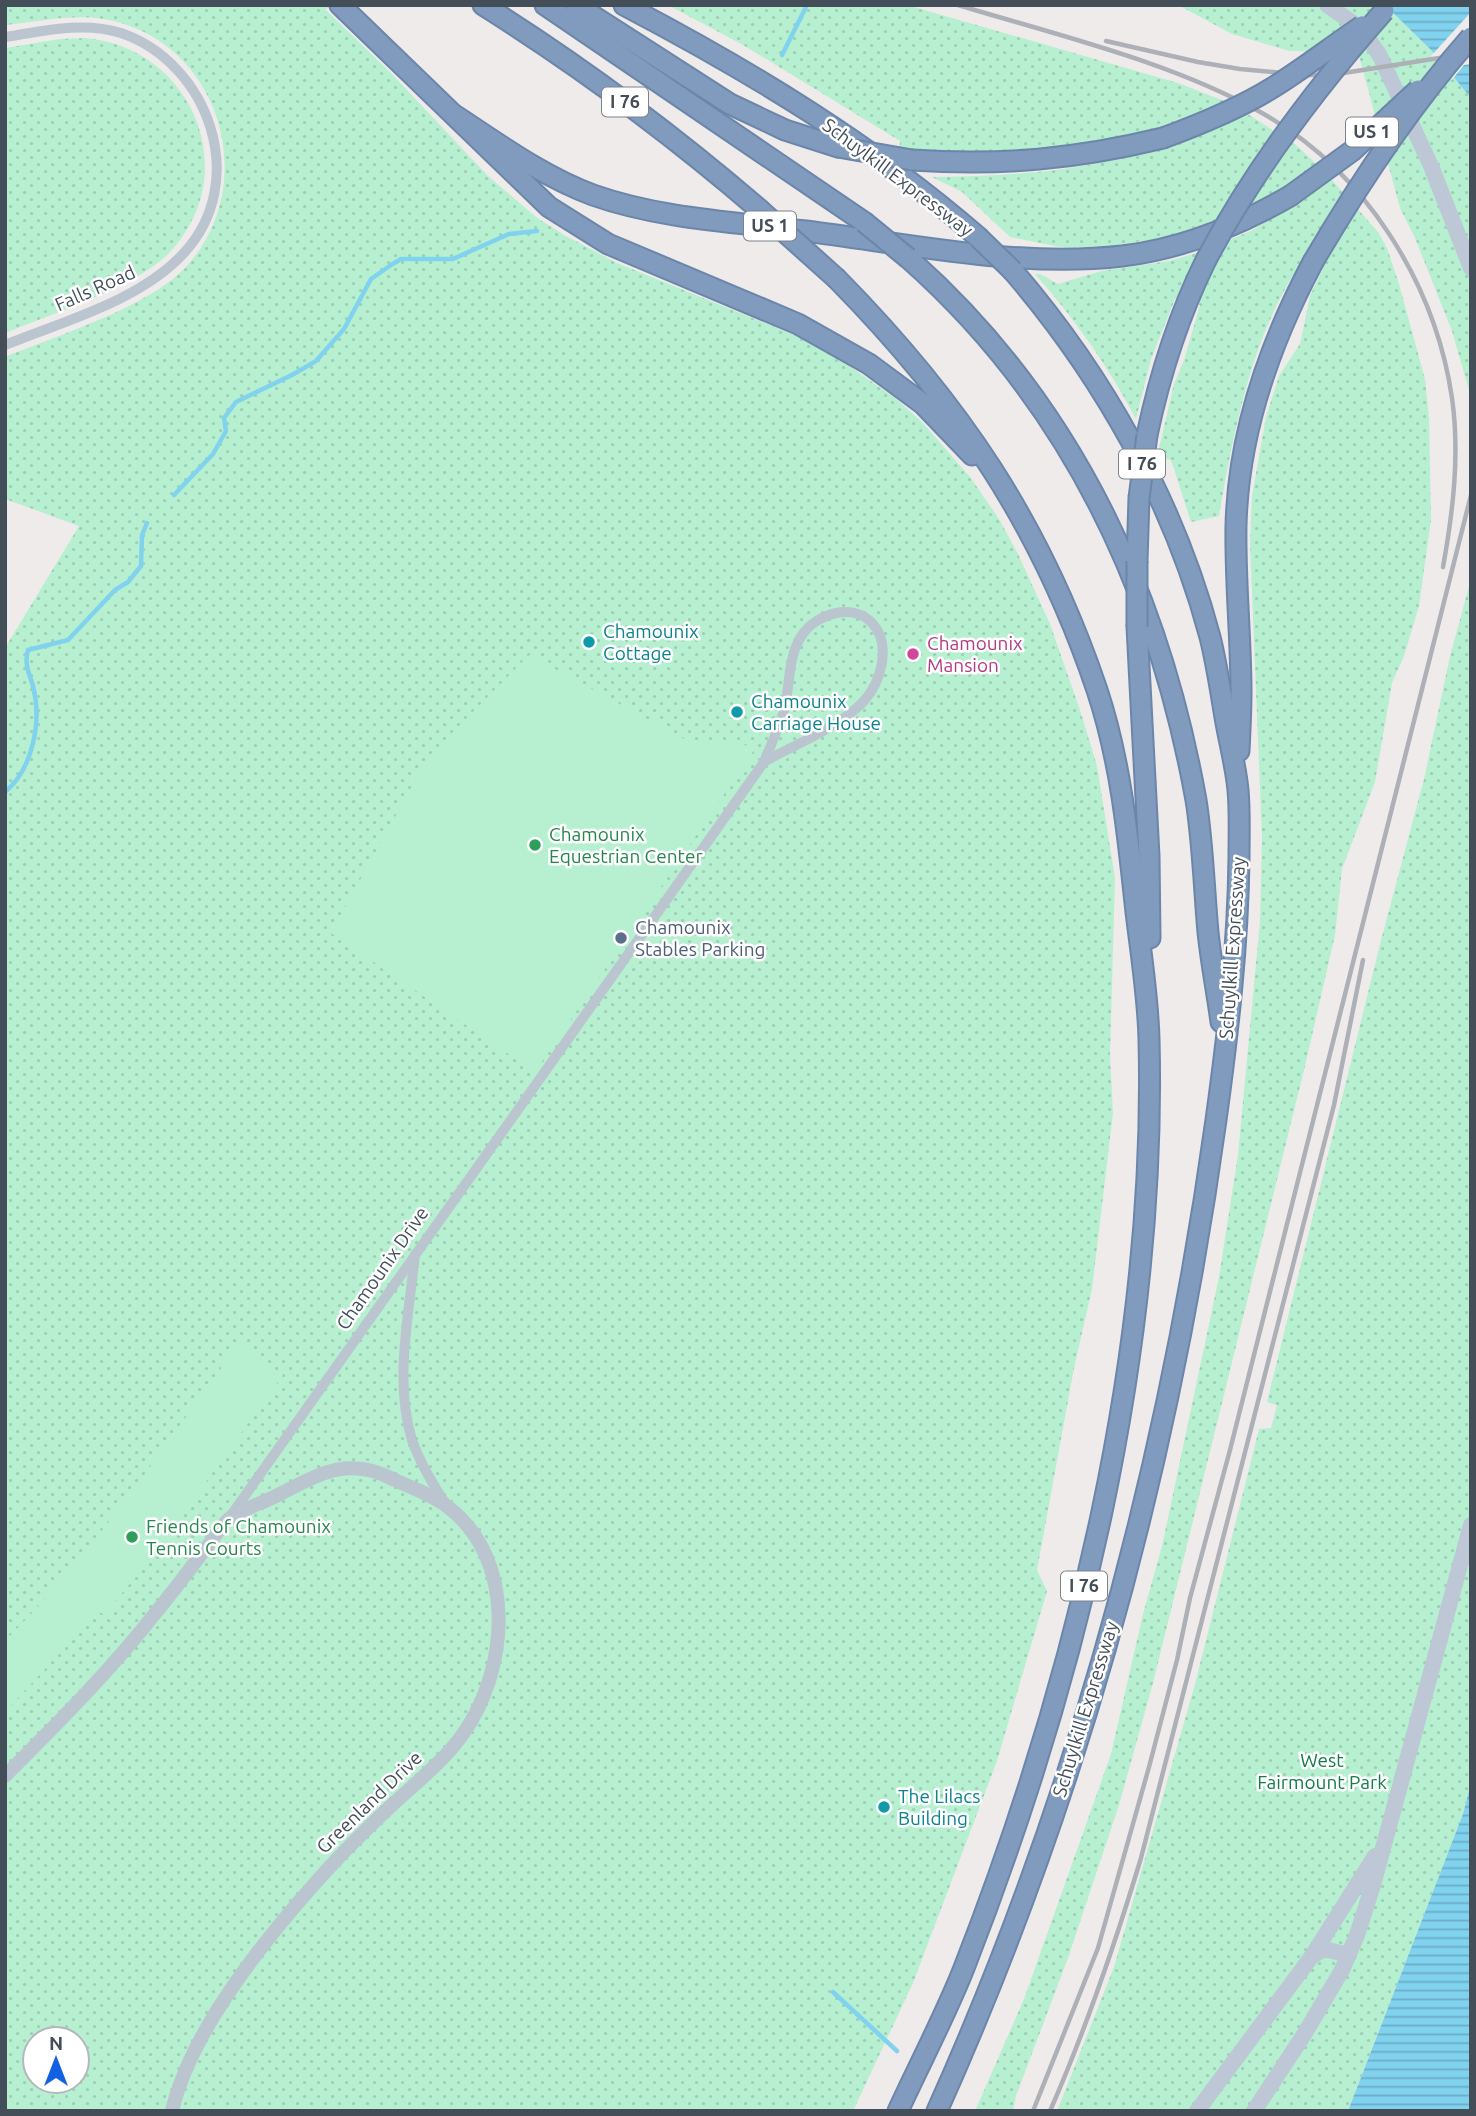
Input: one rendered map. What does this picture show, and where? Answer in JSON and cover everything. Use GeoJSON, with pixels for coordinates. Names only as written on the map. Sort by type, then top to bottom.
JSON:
{"type":"FeatureCollection","features":[{"type":"Feature","properties":{"kind":"highway","name":"US 1"},"geometry":{"type":"LineString","coordinates":[[340,5],[456,117],[540,170],[617,203],[673,214],[1006,257],[1076,259],[1152,251],[1223,230],[1290,197],[1352,151],[1449,61],[1471,37]]}},
{"type":"Feature","properties":{"kind":"highway","name":"Schuylkill Expressway"},"geometry":{"type":"LineString","coordinates":[[483,5],[589,76],[707,164],[837,279],[892,336],[942,396],[986,457],[1025,522],[1072,623],[1098,693],[1112,742],[1126,827],[1149,1033],[1148,1150],[1135,1301],[1114,1447],[1086,1580],[1027,1792],[962,1971],[898,2111]]}},
{"type":"Feature","properties":{"kind":"highway"},"geometry":{"type":"LineString","coordinates":[[545,5],[864,222],[908,258],[957,302],[1030,389],[1060,434],[1095,492],[1129,565],[1170,684],[1188,762],[1202,844],[1208,934],[1225,1051]]}},
{"type":"Feature","properties":{"kind":"highway"},"geometry":{"type":"LineString","coordinates":[[576,5],[730,104],[785,130],[838,147],[912,160],[1015,163],[1088,154],[1163,138],[1220,116],[1256,97],[1387,8]]}},
{"type":"Feature","properties":{"kind":"highway","name":"Schuylkill Expressway"},"geometry":{"type":"LineString","coordinates":[[624,5],[792,99],[899,174],[978,237],[1013,271],[1062,330],[1098,384],[1175,532],[1211,640],[1238,790],[1238,910],[1225,1051],[1205,1202],[1184,1325],[1132,1550],[1104,1651],[1048,1826],[998,1966],[937,2111]]}},
{"type":"Feature","properties":{"kind":"highway"},"geometry":{"type":"LineString","coordinates":[[1149,1033],[1149,856],[1137,561],[1139,498],[1147,435],[1180,316],[1206,260],[1240,199],[1280,139],[1324,81],[1387,8]]}},
{"type":"Feature","properties":{"kind":"highway"},"geometry":{"type":"LineString","coordinates":[[1238,790],[1241,692],[1236,525],[1243,461],[1257,399],[1278,334],[1313,262],[1351,199],[1449,61]]}},
{"type":"Feature","properties":{"kind":"highway"},"geometry":{"type":"LineString","coordinates":[[456,117],[537,197],[578,227],[640,259],[798,324],[859,358],[895,382],[947,427],[1025,522]]}},
{"type":"Feature","properties":{"kind":"main road"},"geometry":{"type":"LineString","coordinates":[[1327,5],[1356,24],[1374,45],[1431,166],[1471,268]]}},
{"type":"Feature","properties":{"kind":"main road"},"geometry":{"type":"LineString","coordinates":[[1254,2111],[1317,2014],[1349,1955],[1364,1916],[1471,1525]]}},
{"type":"Feature","properties":{"kind":"main road"},"geometry":{"type":"LineString","coordinates":[[1197,2111],[1312,1956],[1385,1839]]}},
{"type":"Feature","properties":{"kind":"main road"},"geometry":{"type":"LineString","coordinates":[[1312,1956],[1324,1949],[1349,1955]]}},
{"type":"Feature","properties":{"kind":"street","name":"Falls Road"},"geometry":{"type":"LineString","coordinates":[[5,37],[56,29],[92,27],[120,33],[153,49],[181,72],[198,96],[210,122],[216,148],[214,191],[199,231],[185,252],[163,273],[126,296],[5,345]]}},
{"type":"Feature","properties":{"kind":"street","name":"Chamounix Drive"},"geometry":{"type":"LineString","coordinates":[[5,1776],[115,1661],[229,1519],[764,762],[781,721],[793,657],[802,636],[809,627],[832,614],[853,613],[872,622],[877,630],[883,654],[882,666],[873,690],[837,723],[764,762]]}},
{"type":"Feature","properties":{"kind":"street","name":"Greenland Drive"},"geometry":{"type":"LineString","coordinates":[[172,2111],[180,2080],[198,2041],[264,1945],[307,1892],[350,1846],[461,1737],[480,1705],[494,1666],[499,1614],[487,1559],[470,1530],[446,1506],[424,1469],[408,1421],[405,1362],[415,1255]]}},
{"type":"Feature","properties":{"kind":"street","name":"Greenland Drive"},"geometry":{"type":"LineString","coordinates":[[229,1519],[308,1479],[343,1468],[377,1471],[446,1506]]}},
{"type":"Feature","properties":{"kind":"green space"},"geometry":{"type":"Polygon","coordinates":[[[5,5],[338,5],[325,9],[391,73],[488,176],[536,217],[617,263],[792,334],[839,359],[895,398],[922,422],[970,477],[999,519],[1050,624],[1097,766],[1115,878],[1110,1056],[1113,1113],[1092,1289],[1074,1368],[1037,1570],[1047,1591],[997,1761],[913,1983],[853,2111],[5,2111],[5,648],[79,526],[5,499],[5,357],[125,308],[148,296],[185,268],[208,236],[221,201],[225,164],[220,127],[206,93],[185,63],[157,39],[121,23],[106,19],[63,18],[5,25],[5,5]]]}},
{"type":"Feature","properties":{"kind":"green space"},"geometry":{"type":"Polygon","coordinates":[[[668,5],[907,5],[1178,83],[1232,104],[1295,144],[1324,171],[1378,232],[1387,248],[1399,284],[1425,379],[1429,419],[1431,520],[1419,606],[1404,656],[1392,683],[1375,782],[1342,869],[1335,935],[1305,1066],[1153,1683],[1119,1805],[1013,2111],[975,2111],[1024,1999],[1111,1754],[1143,1614],[1162,1546],[1219,1277],[1238,1155],[1260,921],[1262,837],[1250,544],[1252,496],[1266,417],[1279,376],[1300,344],[1310,296],[1324,266],[1305,257],[1271,316],[1239,414],[1219,516],[1191,522],[1171,460],[1157,457],[1174,384],[1200,305],[1175,299],[1151,359],[1136,419],[1090,344],[1035,274],[1058,284],[1101,271],[1169,261],[1197,253],[1251,231],[1281,212],[1212,223],[1187,232],[1108,246],[1065,248],[1010,237],[962,192],[932,177],[985,176],[1064,169],[1141,152],[1020,157],[899,150],[900,141],[743,45],[668,5]]]}},
{"type":"Feature","properties":{"kind":"green space"},"geometry":{"type":"Polygon","coordinates":[[[1178,5],[1385,5],[1430,49],[1471,98],[1471,397],[1452,331],[1415,238],[1400,208],[1358,52],[1289,51],[1232,34],[1178,5]]]}},
{"type":"Feature","properties":{"kind":"green space"},"geometry":{"type":"Polygon","coordinates":[[[84,38],[121,46],[153,63],[178,88],[195,117],[204,150],[204,185],[193,219],[171,251],[157,264],[94,298],[5,333],[5,48],[84,38]]]}},
{"type":"Feature","properties":{"kind":"green space","name":"West Fairmount Park"},"geometry":{"type":"Polygon","coordinates":[[[1471,579],[1471,1783],[1463,1814],[1348,2111],[1057,2111],[1114,1967],[1195,1684],[1259,1429],[1271,1428],[1277,1405],[1267,1402],[1380,944],[1424,779],[1450,656],[1471,579]]]}},
{"type":"Feature","properties":{"kind":"green space","name":"Chamounix Equestrian Center"},"geometry":{"type":"Polygon","coordinates":[[[529,655],[688,741],[757,746],[535,1072],[331,933],[428,757],[529,655]]]}},
{"type":"Feature","properties":{"kind":"green space","name":"Friends of Chamounix Tennis Courts"},"geometry":{"type":"Polygon","coordinates":[[[239,1343],[283,1375],[152,1557],[104,1615],[99,1611],[5,1712],[5,1641],[38,1607],[99,1534],[239,1343]]]}},
{"type":"Feature","properties":{"kind":"water"},"geometry":{"type":"Polygon","coordinates":[[[1385,5],[1471,5],[1471,98],[1430,49],[1385,5]]]}},
{"type":"Feature","properties":{"kind":"water"},"geometry":{"type":"Polygon","coordinates":[[[1471,1783],[1471,2111],[1348,2111],[1463,1814],[1471,1783]]]}},
{"type":"Feature","properties":{"kind":"pier"},"geometry":{"type":"Polygon","coordinates":[[[1471,12],[1471,64],[1464,65],[1452,80],[1431,56],[1471,12]]]}},
{"type":"Feature","properties":{"kind":"waterway"},"geometry":{"type":"LineString","coordinates":[[782,55],[807,5]]}},
{"type":"Feature","properties":{"kind":"waterway"},"geometry":{"type":"LineString","coordinates":[[174,495],[213,454],[226,431],[224,418],[236,402],[316,361],[344,329],[371,279],[401,259],[453,259],[509,234],[537,231]]}},
{"type":"Feature","properties":{"kind":"waterway"},"geometry":{"type":"LineString","coordinates":[[5,792],[22,771],[33,744],[36,700],[27,664],[28,650],[68,640],[115,590],[128,582],[141,566],[142,535],[147,523]]}},
{"type":"Feature","properties":{"kind":"waterway"},"geometry":{"type":"LineString","coordinates":[[833,1992],[897,2051]]}},
{"type":"Feature","properties":{"kind":"railway"},"geometry":{"type":"LineString","coordinates":[[958,5],[1152,64],[1227,95],[1299,137],[1333,166],[1363,198],[1412,273],[1430,313],[1443,355],[1452,398],[1455,440],[1452,504],[1443,567]]}},
{"type":"Feature","properties":{"kind":"railway"},"geometry":{"type":"LineString","coordinates":[[1106,41],[1198,62],[1306,75],[1331,75],[1471,53]]}},
{"type":"Feature","properties":{"kind":"railway"},"geometry":{"type":"LineString","coordinates":[[1033,2111],[1098,1948],[1149,1767],[1471,495]]}},
{"type":"Feature","properties":{"kind":"railway"},"geometry":{"type":"LineString","coordinates":[[1050,2111],[1099,1986],[1141,1858],[1334,1105],[1363,960]]}},
{"type":"Feature","properties":{"kind":"place","name":"Chamounix Cottage"},"geometry":{"type":"Point","coordinates":[589,642]}},
{"type":"Feature","properties":{"kind":"place","name":"Chamounix Mansion"},"geometry":{"type":"Point","coordinates":[913,654]}},
{"type":"Feature","properties":{"kind":"place","name":"Chamounix Carriage House"},"geometry":{"type":"Point","coordinates":[737,712]}},
{"type":"Feature","properties":{"kind":"place","name":"Chamounix Equestrian Center"},"geometry":{"type":"Point","coordinates":[535,845]}},
{"type":"Feature","properties":{"kind":"place","name":"Chamounix Stables Parking"},"geometry":{"type":"Point","coordinates":[621,938]}},
{"type":"Feature","properties":{"kind":"place","name":"Friends of Chamounix Tennis Courts"},"geometry":{"type":"Point","coordinates":[132,1537]}},
{"type":"Feature","properties":{"kind":"place","name":"The Lilacs Building"},"geometry":{"type":"Point","coordinates":[884,1807]}}]}
